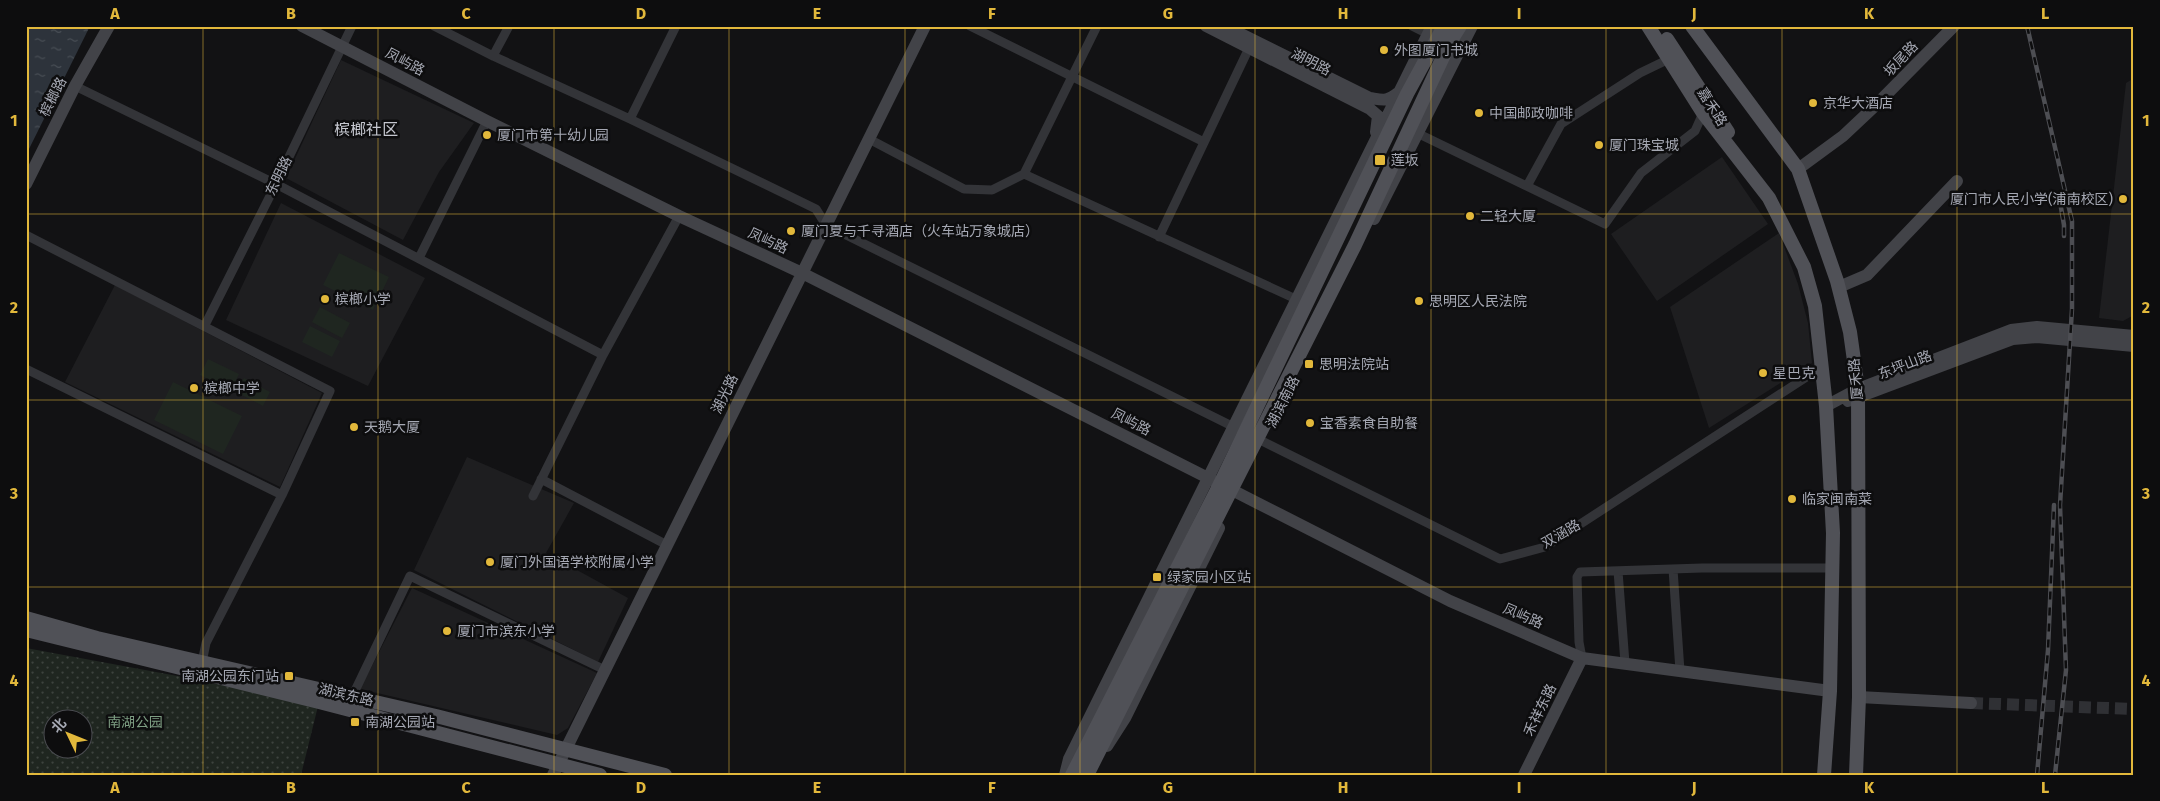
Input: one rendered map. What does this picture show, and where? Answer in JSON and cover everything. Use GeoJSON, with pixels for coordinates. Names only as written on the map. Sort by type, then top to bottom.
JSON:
{"type":"FeatureCollection","features":[{"type":"Feature","properties":{"kind":"main road","name":"湖滨南路"},"geometry":{"type":"LineString","coordinates":[[1087,775],[1249,434],[1407,94],[1444,26]]}},
{"type":"Feature","properties":{"kind":"main road","name":"湖滨南路"},"geometry":{"type":"LineString","coordinates":[[1249,434],[1355,245],[1450,42],[1460,26]]}},
{"type":"Feature","properties":{"kind":"main road"},"geometry":{"type":"LineString","coordinates":[[1648,26],[1703,113],[1770,198],[1804,267],[1815,306],[1826,406],[1833,533],[1830,691],[1824,775]]}},
{"type":"Feature","properties":{"kind":"main road","name":"嘉禾路"},"geometry":{"type":"LineString","coordinates":[[1658,26],[1705,95],[1762,189]]}},
{"type":"Feature","properties":{"kind":"main road","name":"厦禾路"},"geometry":{"type":"LineString","coordinates":[[1692,26],[1798,169],[1839,287],[1850,332],[1858,394],[1859,697],[1856,775]]}},
{"type":"Feature","properties":{"kind":"main road","name":"湖滨南路"},"geometry":{"type":"LineString","coordinates":[[1072,775],[1224,486]]}},
{"type":"Feature","properties":{"kind":"main road","name":"湖滨东路"},"geometry":{"type":"LineString","coordinates":[[26,618],[556,769],[600,775]]}},
{"type":"Feature","properties":{"kind":"main road","name":"湖滨东路"},"geometry":{"type":"LineString","coordinates":[[26,630],[436,716],[665,775]]}},
{"type":"Feature","properties":{"kind":"street","name":"槟榔路"},"geometry":{"type":"LineString","coordinates":[[26,184],[75,86],[109,26]]}},
{"type":"Feature","properties":{"kind":"street","name":"凤屿路"},"geometry":{"type":"LineString","coordinates":[[302,26],[487,121],[679,216],[802,273],[1450,602],[1582,658],[1830,691]]}},
{"type":"Feature","properties":{"kind":"street","name":"东明路"},"geometry":{"type":"LineString","coordinates":[[204,325],[276,184],[352,26]]}},
{"type":"Feature","properties":{"kind":"street"},"geometry":{"type":"LineString","coordinates":[[434,26],[493,56],[630,119],[816,209],[826,225]]}},
{"type":"Feature","properties":{"kind":"street"},"geometry":{"type":"LineString","coordinates":[[493,56],[509,26]]}},
{"type":"Feature","properties":{"kind":"street"},"geometry":{"type":"LineString","coordinates":[[630,119],[676,26]]}},
{"type":"Feature","properties":{"kind":"street","name":"湖光路"},"geometry":{"type":"LineString","coordinates":[[556,769],[925,26]]}},
{"type":"Feature","properties":{"kind":"street"},"geometry":{"type":"LineString","coordinates":[[970,26],[1204,142]]}},
{"type":"Feature","properties":{"kind":"street"},"geometry":{"type":"LineString","coordinates":[[869,139],[964,189],[992,190],[1024,174],[1097,26]]}},
{"type":"Feature","properties":{"kind":"street","name":"湖明路"},"geometry":{"type":"LineString","coordinates":[[1206,26],[1370,109],[1378,116],[1374,141]]}},
{"type":"Feature","properties":{"kind":"street","name":"湖明路"},"geometry":{"type":"LineString","coordinates":[[1225,26],[1370,98],[1384,101],[1390,100],[1398,93]]}},
{"type":"Feature","properties":{"kind":"street"},"geometry":{"type":"LineString","coordinates":[[1249,434],[1298,300],[1374,141],[1430,30],[1412,26]]}},
{"type":"Feature","properties":{"kind":"street","name":"湖滨南路"},"geometry":{"type":"LineString","coordinates":[[1224,486],[1249,434],[1417,133],[1472,26]]}},
{"type":"Feature","properties":{"kind":"street","name":"坂尾路"},"geometry":{"type":"LineString","coordinates":[[1798,169],[1843,136],[1863,118],[1954,26]]}},
{"type":"Feature","properties":{"kind":"street"},"geometry":{"type":"LineString","coordinates":[[1159,237],[1249,48]]}},
{"type":"Feature","properties":{"kind":"street"},"geometry":{"type":"LineString","coordinates":[[1528,186],[1562,124],[1640,73],[1669,58]]}},
{"type":"Feature","properties":{"kind":"street"},"geometry":{"type":"LineString","coordinates":[[75,86],[276,184],[603,354]]}},
{"type":"Feature","properties":{"kind":"street"},"geometry":{"type":"LineString","coordinates":[[1417,133],[1605,224],[1641,174],[1694,131],[1703,113]]}},
{"type":"Feature","properties":{"kind":"street"},"geometry":{"type":"LineString","coordinates":[[419,258],[487,121]]}},
{"type":"Feature","properties":{"kind":"street"},"geometry":{"type":"LineString","coordinates":[[1024,174],[1298,300]]}},
{"type":"Feature","properties":{"kind":"street"},"geometry":{"type":"LineString","coordinates":[[1839,287],[1867,275],[1957,180]]}},
{"type":"Feature","properties":{"kind":"street"},"geometry":{"type":"LineString","coordinates":[[533,496],[603,354],[679,216]]}},
{"type":"Feature","properties":{"kind":"street","name":"双涵路"},"geometry":{"type":"LineString","coordinates":[[826,225],[1500,559],[1545,546],[1808,376],[1823,373]]}},
{"type":"Feature","properties":{"kind":"street"},"geometry":{"type":"LineString","coordinates":[[26,235],[330,391],[282,495],[206,643],[201,668]]}},
{"type":"Feature","properties":{"kind":"street","name":"东坪山路"},"geometry":{"type":"LineString","coordinates":[[1858,394],[2011,330],[2037,327],[2134,336]]}},
{"type":"Feature","properties":{"kind":"street","name":"东坪山路"},"geometry":{"type":"LineString","coordinates":[[1826,406],[2013,339],[2037,337],[2134,346]]}},
{"type":"Feature","properties":{"kind":"street"},"geometry":{"type":"LineString","coordinates":[[26,369],[282,495]]}},
{"type":"Feature","properties":{"kind":"street"},"geometry":{"type":"LineString","coordinates":[[541,480],[667,545]]}},
{"type":"Feature","properties":{"kind":"street"},"geometry":{"type":"LineString","coordinates":[[1065,775],[1069,759],[1224,486]]}},
{"type":"Feature","properties":{"kind":"street"},"geometry":{"type":"LineString","coordinates":[[1582,658],[1579,642],[1577,577],[1580,572],[1673,569],[1832,568]]}},
{"type":"Feature","properties":{"kind":"street"},"geometry":{"type":"LineString","coordinates":[[1673,569],[1680,671]]}},
{"type":"Feature","properties":{"kind":"street"},"geometry":{"type":"LineString","coordinates":[[1618,570],[1625,664]]}},
{"type":"Feature","properties":{"kind":"street"},"geometry":{"type":"LineString","coordinates":[[352,697],[410,576],[605,670]]}},
{"type":"Feature","properties":{"kind":"street","name":"禾祥东路"},"geometry":{"type":"LineString","coordinates":[[1524,775],[1582,658]]}},
{"type":"Feature","properties":{"kind":"street"},"geometry":{"type":"LineString","coordinates":[[1859,697],[1971,703]]}},
{"type":"Feature","properties":{"kind":"shaded area"},"geometry":{"type":"Polygon","coordinates":[[[341,60],[474,123],[439,172],[403,240],[286,178],[341,60]]]}},
{"type":"Feature","properties":{"kind":"shaded area","name":"厦门市人民小学(浦南校区)"},"geometry":{"type":"Polygon","coordinates":[[[2134,78],[2134,315],[2123,321],[2099,318],[2126,83],[2134,78]]]}},
{"type":"Feature","properties":{"kind":"shaded area"},"geometry":{"type":"Polygon","coordinates":[[[1722,157],[1768,224],[1657,301],[1611,234],[1722,157]]]}},
{"type":"Feature","properties":{"kind":"shaded area","name":"槟榔小学"},"geometry":{"type":"Polygon","coordinates":[[[281,203],[425,278],[368,386],[226,320],[281,203]]]}},
{"type":"Feature","properties":{"kind":"shaded area"},"geometry":{"type":"Polygon","coordinates":[[[1779,233],[1798,284],[1808,323],[1812,363],[1709,428],[1670,307],[1779,233]]]}},
{"type":"Feature","properties":{"kind":"shaded area","name":"槟榔中学"},"geometry":{"type":"Polygon","coordinates":[[[115,285],[322,393],[280,487],[65,382],[115,285]]]}},
{"type":"Feature","properties":{"kind":"shaded area","name":"厦门外国语学校附属小学"},"geometry":{"type":"Polygon","coordinates":[[[467,457],[574,503],[546,553],[628,598],[598,662],[414,570],[467,457]]]}},
{"type":"Feature","properties":{"kind":"shaded area","name":"厦门市滨东小学"},"geometry":{"type":"Polygon","coordinates":[[[412,588],[597,673],[568,728],[557,735],[360,689],[412,588]]]}},
{"type":"Feature","properties":{"kind":"green space"},"geometry":{"type":"Polygon","coordinates":[[[339,253],[389,277],[373,310],[323,285],[339,253]]]}},
{"type":"Feature","properties":{"kind":"green space"},"geometry":{"type":"Polygon","coordinates":[[[320,307],[350,323],[342,338],[312,322],[320,307]]]}},
{"type":"Feature","properties":{"kind":"green space"},"geometry":{"type":"Polygon","coordinates":[[[310,326],[340,341],[332,357],[302,342],[310,326]]]}},
{"type":"Feature","properties":{"kind":"green space"},"geometry":{"type":"Polygon","coordinates":[[[208,359],[239,374],[231,391],[200,375],[208,359]]]}},
{"type":"Feature","properties":{"kind":"green space"},"geometry":{"type":"Polygon","coordinates":[[[244,378],[270,392],[263,406],[236,392],[244,378]]]}},
{"type":"Feature","properties":{"kind":"green space"},"geometry":{"type":"Polygon","coordinates":[[[173,382],[242,416],[223,454],[154,420],[173,382]]]}},
{"type":"Feature","properties":{"kind":"green space","name":"南湖公园"},"geometry":{"type":"Polygon","coordinates":[[[26,648],[319,702],[301,775],[26,775],[26,648]]]}},
{"type":"Feature","properties":{"kind":"water"},"geometry":{"type":"Polygon","coordinates":[[[26,26],[90,26],[26,155],[26,26]]]}},
{"type":"Feature","properties":{"kind":"tunnel"},"geometry":{"type":"LineString","coordinates":[[1971,703],[2134,709]]}},
{"type":"Feature","properties":{"kind":"railway"},"geometry":{"type":"LineString","coordinates":[[2027,26],[2072,221],[2072,309],[2060,505],[2066,670],[2055,775]]}},
{"type":"Feature","properties":{"kind":"railway"},"geometry":{"type":"LineString","coordinates":[[2059,196],[2064,236]]}},
{"type":"Feature","properties":{"kind":"railway"},"geometry":{"type":"LineString","coordinates":[[2037,775],[2048,650],[2054,505]]}},
{"type":"Feature","properties":{"kind":"place","name":"外图厦门书城"},"geometry":{"type":"Point","coordinates":[1384,50]}},
{"type":"Feature","properties":{"kind":"place","name":"京华大酒店"},"geometry":{"type":"Point","coordinates":[1813,103]}},
{"type":"Feature","properties":{"kind":"place","name":"中国邮政咖啡"},"geometry":{"type":"Point","coordinates":[1479,113]}},
{"type":"Feature","properties":{"kind":"place","name":"厦门市第十幼儿园"},"geometry":{"type":"Point","coordinates":[487,135]}},
{"type":"Feature","properties":{"kind":"place","name":"厦门珠宝城"},"geometry":{"type":"Point","coordinates":[1599,145]}},
{"type":"Feature","properties":{"kind":"place","name":"莲坂"},"geometry":{"type":"Point","coordinates":[1380,160]}},
{"type":"Feature","properties":{"kind":"place","name":"厦门市人民小学(浦南校区)"},"geometry":{"type":"Point","coordinates":[2123,199]}},
{"type":"Feature","properties":{"kind":"place","name":"二轻大厦"},"geometry":{"type":"Point","coordinates":[1470,216]}},
{"type":"Feature","properties":{"kind":"place","name":"厦门夏与千寻酒店（火车站万象城店）"},"geometry":{"type":"Point","coordinates":[791,231]}},
{"type":"Feature","properties":{"kind":"place","name":"槟榔小学"},"geometry":{"type":"Point","coordinates":[325,299]}},
{"type":"Feature","properties":{"kind":"place","name":"思明区人民法院"},"geometry":{"type":"Point","coordinates":[1419,301]}},
{"type":"Feature","properties":{"kind":"place","name":"思明法院站"},"geometry":{"type":"Point","coordinates":[1309,364]}},
{"type":"Feature","properties":{"kind":"place","name":"星巴克"},"geometry":{"type":"Point","coordinates":[1763,373]}},
{"type":"Feature","properties":{"kind":"place","name":"槟榔中学"},"geometry":{"type":"Point","coordinates":[194,388]}},
{"type":"Feature","properties":{"kind":"place","name":"宝香素食自助餐"},"geometry":{"type":"Point","coordinates":[1310,423]}},
{"type":"Feature","properties":{"kind":"place","name":"天鹅大厦"},"geometry":{"type":"Point","coordinates":[354,427]}},
{"type":"Feature","properties":{"kind":"place","name":"临家闽南菜"},"geometry":{"type":"Point","coordinates":[1792,499]}},
{"type":"Feature","properties":{"kind":"place","name":"厦门外国语学校附属小学"},"geometry":{"type":"Point","coordinates":[490,562]}},
{"type":"Feature","properties":{"kind":"place","name":"绿家园小区站"},"geometry":{"type":"Point","coordinates":[1157,577]}},
{"type":"Feature","properties":{"kind":"place","name":"厦门市滨东小学"},"geometry":{"type":"Point","coordinates":[447,631]}},
{"type":"Feature","properties":{"kind":"place","name":"南湖公园东门站"},"geometry":{"type":"Point","coordinates":[289,676]}},
{"type":"Feature","properties":{"kind":"place","name":"南湖公园站"},"geometry":{"type":"Point","coordinates":[355,722]}},
{"type":"Feature","properties":{"kind":"district","name":"槟榔社区"},"geometry":{"type":"Point","coordinates":[366,129]}}]}
